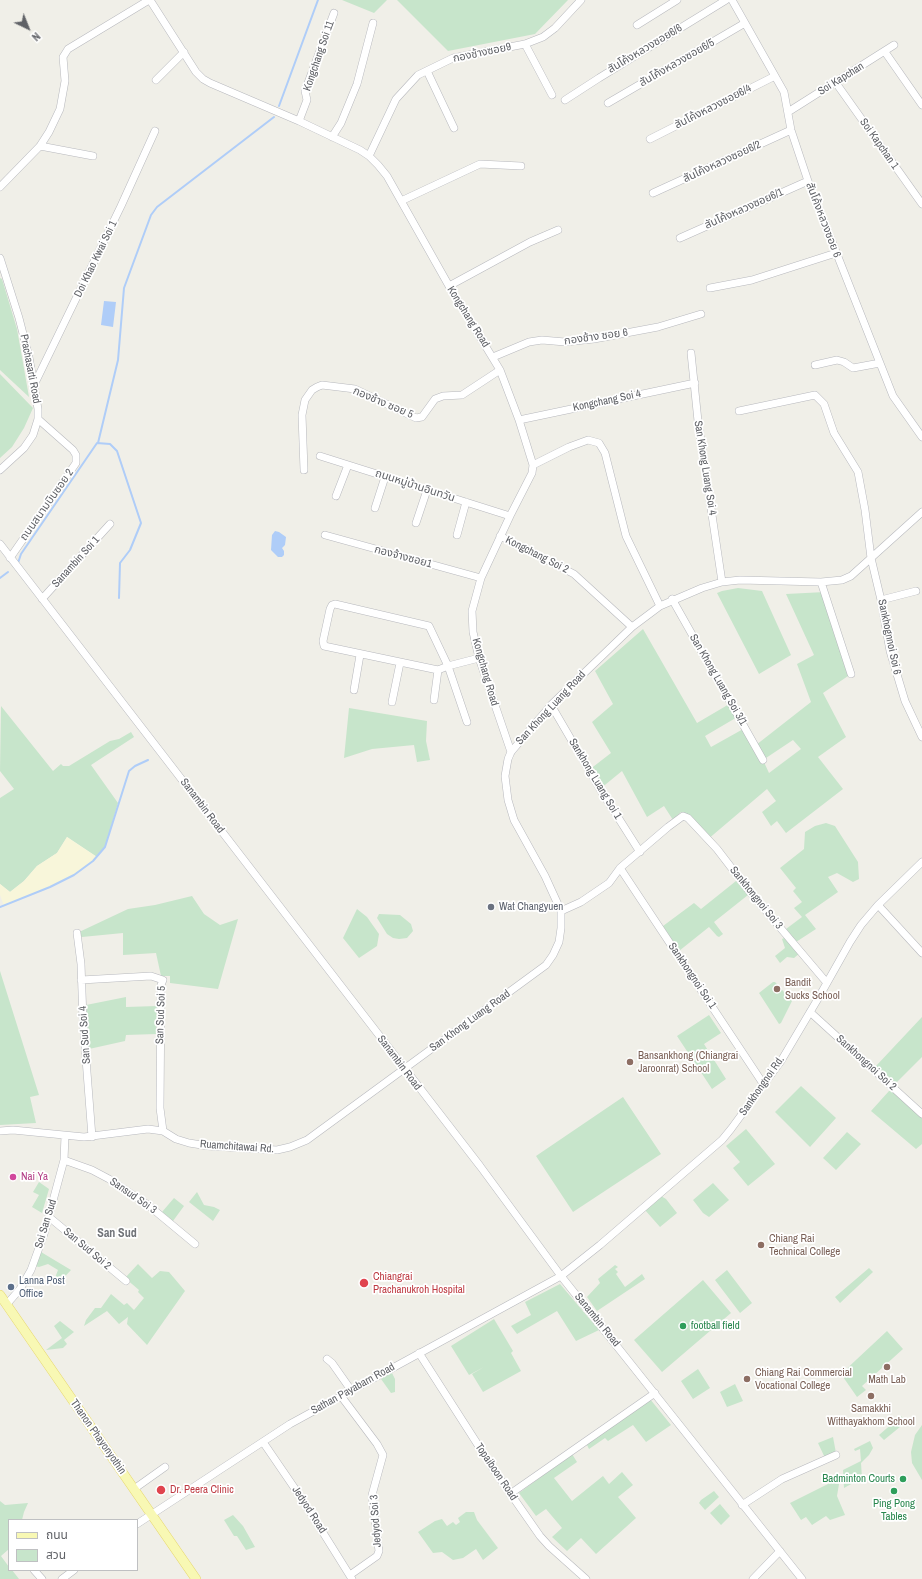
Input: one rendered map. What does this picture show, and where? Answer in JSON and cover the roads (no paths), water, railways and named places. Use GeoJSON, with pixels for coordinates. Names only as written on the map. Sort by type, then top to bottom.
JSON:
{"type":"FeatureCollection","features":[{"type":"Feature","properties":{"kind":"main road","name":"Thanon Phayonyothin"},"geometry":{"type":"LineString","coordinates":[[3,1301],[196,1579]]}},
{"type":"Feature","properties":{"kind":"street","name":"Kongchang Road"},"geometry":{"type":"LineString","coordinates":[[150,0],[196,72],[210,83],[332,136],[369,156],[387,176],[449,286],[500,370],[519,420],[533,465],[532,473],[500,536],[481,578],[472,611],[479,658],[511,752]]}},
{"type":"Feature","properties":{"kind":"street"},"geometry":{"type":"LineString","coordinates":[[0,187],[40,146],[49,132],[60,109],[65,81],[63,57],[68,50],[150,0]]}},
{"type":"Feature","properties":{"kind":"street","name":"กองช้างซอย9"},"geometry":{"type":"LineString","coordinates":[[369,156],[396,99],[418,75],[453,58],[525,44],[543,38],[555,28],[581,0]]}},
{"type":"Feature","properties":{"kind":"street"},"geometry":{"type":"LineString","coordinates":[[637,25],[677,0]]}},
{"type":"Feature","properties":{"kind":"street","name":"สันโค้งหลวงซอย6/6"},"geometry":{"type":"LineString","coordinates":[[565,100],[726,0]]}},
{"type":"Feature","properties":{"kind":"street","name":"สันโค้งหลวงซอย 6"},"geometry":{"type":"LineString","coordinates":[[732,0],[784,92],[790,130],[808,181],[893,396],[922,437]]}},
{"type":"Feature","properties":{"kind":"street","name":"Kongchang Soi 11"},"geometry":{"type":"LineString","coordinates":[[298,121],[307,100],[305,91],[334,13]]}},
{"type":"Feature","properties":{"kind":"street"},"geometry":{"type":"LineString","coordinates":[[332,136],[341,123],[357,84],[373,23]]}},
{"type":"Feature","properties":{"kind":"street","name":"สันโค้งหลวงซอย6/5"},"geometry":{"type":"LineString","coordinates":[[608,103],[745,23]]}},
{"type":"Feature","properties":{"kind":"street"},"geometry":{"type":"LineString","coordinates":[[525,44],[552,95]]}},
{"type":"Feature","properties":{"kind":"street","name":"Soi Kapchan"},"geometry":{"type":"LineString","coordinates":[[788,112],[894,46]]}},
{"type":"Feature","properties":{"kind":"street"},"geometry":{"type":"LineString","coordinates":[[156,80],[184,52]]}},
{"type":"Feature","properties":{"kind":"street"},"geometry":{"type":"LineString","coordinates":[[885,52],[922,105]]}},
{"type":"Feature","properties":{"kind":"street"},"geometry":{"type":"LineString","coordinates":[[427,71],[454,128]]}},
{"type":"Feature","properties":{"kind":"street","name":"สันโค้งหลวงซอย6/4"},"geometry":{"type":"LineString","coordinates":[[650,139],[775,76]]}},
{"type":"Feature","properties":{"kind":"street","name":"Soi Kapchan 1"},"geometry":{"type":"LineString","coordinates":[[836,83],[922,204]]}},
{"type":"Feature","properties":{"kind":"street","name":"สันโค้งหลวงซอย6/2"},"geometry":{"type":"LineString","coordinates":[[653,193],[790,130]]}},
{"type":"Feature","properties":{"kind":"street","name":"Doi Khao Kwai Soi 1"},"geometry":{"type":"LineString","coordinates":[[34,385],[121,206],[155,131]]}},
{"type":"Feature","properties":{"kind":"street"},"geometry":{"type":"LineString","coordinates":[[40,146],[93,156]]}},
{"type":"Feature","properties":{"kind":"street"},"geometry":{"type":"LineString","coordinates":[[401,201],[480,164],[521,166]]}},
{"type":"Feature","properties":{"kind":"street","name":"สันโค้งหลวงซอย6/1"},"geometry":{"type":"LineString","coordinates":[[680,238],[808,181]]}},
{"type":"Feature","properties":{"kind":"street"},"geometry":{"type":"LineString","coordinates":[[449,286],[530,242],[558,230]]}},
{"type":"Feature","properties":{"kind":"street"},"geometry":{"type":"LineString","coordinates":[[710,288],[752,280],[836,253]]}},
{"type":"Feature","properties":{"kind":"street","name":"Prachasarti Road"},"geometry":{"type":"LineString","coordinates":[[0,258],[19,318],[38,409],[38,419],[33,435],[24,448],[0,470]]}},
{"type":"Feature","properties":{"kind":"street","name":"กองช้าง ซอย 6"},"geometry":{"type":"LineString","coordinates":[[493,357],[529,342],[542,340],[565,342],[594,339],[658,327],[701,314]]}},
{"type":"Feature","properties":{"kind":"street","name":"San Khong Luang Soi 4"},"geometry":{"type":"LineString","coordinates":[[691,353],[698,421],[722,582]]}},
{"type":"Feature","properties":{"kind":"street"},"geometry":{"type":"LineString","coordinates":[[815,365],[837,360],[844,362],[853,368],[880,363]]}},
{"type":"Feature","properties":{"kind":"street","name":"กองช้าง ซอย 5"},"geometry":{"type":"LineString","coordinates":[[304,470],[302,415],[305,400],[312,390],[317,387],[322,385],[355,389],[416,418],[422,417],[435,399],[443,396],[462,395],[500,370]]}},
{"type":"Feature","properties":{"kind":"street","name":"Kongchang Soi 4"},"geometry":{"type":"LineString","coordinates":[[519,420],[694,382]]}},
{"type":"Feature","properties":{"kind":"street","name":"Sankhognnoi Soi 6"},"geometry":{"type":"LineString","coordinates":[[739,411],[814,395],[824,404],[834,433],[858,472],[865,510],[871,558],[892,658],[905,701],[922,737]]}},
{"type":"Feature","properties":{"kind":"street","name":"ถนนสนามบินซอย 2"},"geometry":{"type":"LineString","coordinates":[[10,558],[76,463],[76,455],[73,450],[38,419]]}},
{"type":"Feature","properties":{"kind":"street"},"geometry":{"type":"LineString","coordinates":[[533,465],[568,447],[588,440],[599,443],[605,453],[626,536],[660,606]]}},
{"type":"Feature","properties":{"kind":"street","name":"ถนนหมู่บ้านอินทวัน"},"geometry":{"type":"LineString","coordinates":[[320,456],[510,516]]}},
{"type":"Feature","properties":{"kind":"street"},"geometry":{"type":"LineString","coordinates":[[336,496],[348,465]]}},
{"type":"Feature","properties":{"kind":"street"},"geometry":{"type":"LineString","coordinates":[[375,508],[385,476]]}},
{"type":"Feature","properties":{"kind":"street"},"geometry":{"type":"LineString","coordinates":[[416,523],[427,490]]}},
{"type":"Feature","properties":{"kind":"street"},"geometry":{"type":"LineString","coordinates":[[457,535],[466,502]]}},
{"type":"Feature","properties":{"kind":"street","name":"San Khong Luang Road"},"geometry":{"type":"LineString","coordinates":[[404,1070],[546,964],[554,955],[559,942],[561,911],[545,876],[514,820],[508,800],[505,776],[508,759],[511,752],[551,705],[632,627],[660,606],[702,588],[722,582],[740,580],[821,582],[836,581],[851,576],[922,512]]}},
{"type":"Feature","properties":{"kind":"street","name":"Sanambin Soi 1"},"geometry":{"type":"LineString","coordinates":[[42,599],[110,524]]}},
{"type":"Feature","properties":{"kind":"street","name":"กองจ้างซอย1"},"geometry":{"type":"LineString","coordinates":[[325,535],[481,578]]}},
{"type":"Feature","properties":{"kind":"street","name":"Kongchang Soi 2"},"geometry":{"type":"LineString","coordinates":[[500,536],[574,574],[632,627]]}},
{"type":"Feature","properties":{"kind":"street","name":"Sanambin Road"},"geometry":{"type":"LineString","coordinates":[[0,544],[562,1276],[802,1579]]}},
{"type":"Feature","properties":{"kind":"street"},"geometry":{"type":"LineString","coordinates":[[821,582],[851,674]]}},
{"type":"Feature","properties":{"kind":"street"},"geometry":{"type":"LineString","coordinates":[[881,600],[916,590]]}},
{"type":"Feature","properties":{"kind":"street","name":"San Khong Luang Soi 3/1"},"geometry":{"type":"LineString","coordinates":[[672,600],[763,760]]}},
{"type":"Feature","properties":{"kind":"street"},"geometry":{"type":"LineString","coordinates":[[467,722],[448,666],[428,626],[335,604],[332,605],[323,641],[324,646],[360,655],[438,670],[448,666],[479,658]]}},
{"type":"Feature","properties":{"kind":"street"},"geometry":{"type":"LineString","coordinates":[[354,690],[360,655]]}},
{"type":"Feature","properties":{"kind":"street"},"geometry":{"type":"LineString","coordinates":[[392,702],[400,663]]}},
{"type":"Feature","properties":{"kind":"street"},"geometry":{"type":"LineString","coordinates":[[434,700],[438,670]]}},
{"type":"Feature","properties":{"kind":"street","name":"Sankhong Luang Soi 1"},"geometry":{"type":"LineString","coordinates":[[551,705],[600,789],[640,852]]}},
{"type":"Feature","properties":{"kind":"street","name":"Sankhongnoi Soi 3"},"geometry":{"type":"LineString","coordinates":[[640,852],[683,816],[688,818],[717,849],[750,892],[827,983]]}},
{"type":"Feature","properties":{"kind":"street"},"geometry":{"type":"LineString","coordinates":[[561,911],[581,902],[609,883],[620,868],[640,852]]}},
{"type":"Feature","properties":{"kind":"street","name":"Sankhongnoi Rd."},"geometry":{"type":"LineString","coordinates":[[562,1276],[722,1140],[741,1117],[764,1084],[810,1012],[861,925],[878,905],[922,862]]}},
{"type":"Feature","properties":{"kind":"street","name":"Sankhongnoi Soi 1"},"geometry":{"type":"LineString","coordinates":[[620,868],[764,1084]]}},
{"type":"Feature","properties":{"kind":"street"},"geometry":{"type":"LineString","coordinates":[[878,905],[922,953]]}},
{"type":"Feature","properties":{"kind":"street","name":"San Sud Soi 4"},"geometry":{"type":"LineString","coordinates":[[77,933],[92,1137]]}},
{"type":"Feature","properties":{"kind":"street","name":"San Sud Soi 5"},"geometry":{"type":"LineString","coordinates":[[81,980],[151,976],[163,980],[161,986],[160,1108],[163,1131]]}},
{"type":"Feature","properties":{"kind":"street","name":"Sankhongnoi Soi 2"},"geometry":{"type":"LineString","coordinates":[[810,1012],[922,1114]]}},
{"type":"Feature","properties":{"kind":"street","name":"Ruamchitawai Rd."},"geometry":{"type":"LineString","coordinates":[[0,1131],[12,1130],[65,1136],[92,1137],[148,1129],[163,1131],[176,1139],[189,1143],[208,1146],[277,1150],[290,1148],[307,1140],[404,1070]]}},
{"type":"Feature","properties":{"kind":"street","name":"Soi San Sud"},"geometry":{"type":"LineString","coordinates":[[3,1301],[20,1289],[31,1270],[49,1217],[64,1160],[65,1136]]}},
{"type":"Feature","properties":{"kind":"street","name":"Sansud Soi 3"},"geometry":{"type":"LineString","coordinates":[[64,1160],[92,1170],[109,1179],[148,1205],[195,1244]]}},
{"type":"Feature","properties":{"kind":"street","name":"San Sud Soi 2"},"geometry":{"type":"LineString","coordinates":[[49,1217],[126,1281]]}},
{"type":"Feature","properties":{"kind":"street","name":"Sathan Payabarn Road"},"geometry":{"type":"LineString","coordinates":[[138,1523],[290,1424],[562,1276]]}},
{"type":"Feature","properties":{"kind":"street","name":"Topaiboon Road"},"geometry":{"type":"LineString","coordinates":[[419,1353],[510,1494],[540,1536],[584,1578]]}},
{"type":"Feature","properties":{"kind":"street"},"geometry":{"type":"LineString","coordinates":[[327,1359],[332,1363],[351,1390]]}},
{"type":"Feature","properties":{"kind":"street"},"geometry":{"type":"LineString","coordinates":[[510,1494],[655,1393]]}},
{"type":"Feature","properties":{"kind":"street","name":"Jedyod Soi 3"},"geometry":{"type":"LineString","coordinates":[[341,1396],[377,1444],[383,1455],[372,1495],[379,1551],[377,1556],[351,1577]]}},
{"type":"Feature","properties":{"kind":"street","name":"Jedyod Road"},"geometry":{"type":"LineString","coordinates":[[263,1442],[351,1577]]}},
{"type":"Feature","properties":{"kind":"street"},"geometry":{"type":"LineString","coordinates":[[742,1505],[782,1479],[836,1455]]}},
{"type":"Feature","properties":{"kind":"street"},"geometry":{"type":"LineString","coordinates":[[134,1489],[166,1467]]}},
{"type":"Feature","properties":{"kind":"street"},"geometry":{"type":"LineString","coordinates":[[753,1579],[780,1551]]}},
{"type":"Feature","properties":{"kind":"street"},"geometry":{"type":"LineString","coordinates":[[35,1571],[42,1579]]}},
{"type":"Feature","properties":{"kind":"street"},"geometry":{"type":"LineString","coordinates":[[62,1579],[73,1571]]}},
{"type":"Feature","properties":{"kind":"water"},"geometry":{"type":"Polygon","coordinates":[[[104,301],[116,302],[113,327],[101,325],[104,301]]]}},
{"type":"Feature","properties":{"kind":"water"},"geometry":{"type":"Polygon","coordinates":[[[275,531],[286,537],[285,545],[282,548],[284,555],[282,557],[278,557],[271,550],[272,535],[275,531]]]}},
{"type":"Feature","properties":{"kind":"waterway"},"geometry":{"type":"LineString","coordinates":[[279,106],[318,0]]}},
{"type":"Feature","properties":{"kind":"waterway"},"geometry":{"type":"LineString","coordinates":[[98,443],[118,360],[124,288],[151,215],[157,207],[274,117]]}},
{"type":"Feature","properties":{"kind":"waterway"},"geometry":{"type":"LineString","coordinates":[[18,563],[21,554],[97,443],[110,444],[117,451],[141,523],[130,550],[120,563],[119,598]]}},
{"type":"Feature","properties":{"kind":"waterway"},"geometry":{"type":"LineString","coordinates":[[0,578],[8,572]]}},
{"type":"Feature","properties":{"kind":"waterway"},"geometry":{"type":"LineString","coordinates":[[0,907],[50,887],[74,875],[93,861],[105,847],[129,771],[135,766],[148,760]]}},
{"type":"Feature","properties":{"kind":"place","name":"Wat Changyuen"},"geometry":{"type":"Point","coordinates":[491,907]}},
{"type":"Feature","properties":{"kind":"place","name":"Bandit Sucks School"},"geometry":{"type":"Point","coordinates":[777,989]}},
{"type":"Feature","properties":{"kind":"place","name":"Bansankhong (Chiangrai Jaroonrat) School"},"geometry":{"type":"Point","coordinates":[630,1062]}},
{"type":"Feature","properties":{"kind":"place","name":"Nai Ya"},"geometry":{"type":"Point","coordinates":[13,1177]}},
{"type":"Feature","properties":{"kind":"place","name":"Chiang Rai Technical College"},"geometry":{"type":"Point","coordinates":[761,1245]}},
{"type":"Feature","properties":{"kind":"place","name":"Chiangrai Prachanukroh Hospital"},"geometry":{"type":"Point","coordinates":[364,1283]}},
{"type":"Feature","properties":{"kind":"place","name":"Lanna Post Office"},"geometry":{"type":"Point","coordinates":[11,1287]}},
{"type":"Feature","properties":{"kind":"place","name":"football field"},"geometry":{"type":"Point","coordinates":[683,1326]}},
{"type":"Feature","properties":{"kind":"place","name":"Math Lab"},"geometry":{"type":"Point","coordinates":[887,1367]}},
{"type":"Feature","properties":{"kind":"place","name":"Chiang Rai Commercial Vocational College"},"geometry":{"type":"Point","coordinates":[747,1379]}},
{"type":"Feature","properties":{"kind":"place","name":"Samakkhi Witthayakhom School"},"geometry":{"type":"Point","coordinates":[871,1396]}},
{"type":"Feature","properties":{"kind":"place","name":"Badminton Courts"},"geometry":{"type":"Point","coordinates":[903,1479]}},
{"type":"Feature","properties":{"kind":"place","name":"Dr. Peera Clinic"},"geometry":{"type":"Point","coordinates":[161,1490]}},
{"type":"Feature","properties":{"kind":"place","name":"Ping Pong Tables"},"geometry":{"type":"Point","coordinates":[894,1491]}},
{"type":"Feature","properties":{"kind":"district","name":"San Sud"},"geometry":{"type":"Point","coordinates":[117,1234]}}]}
